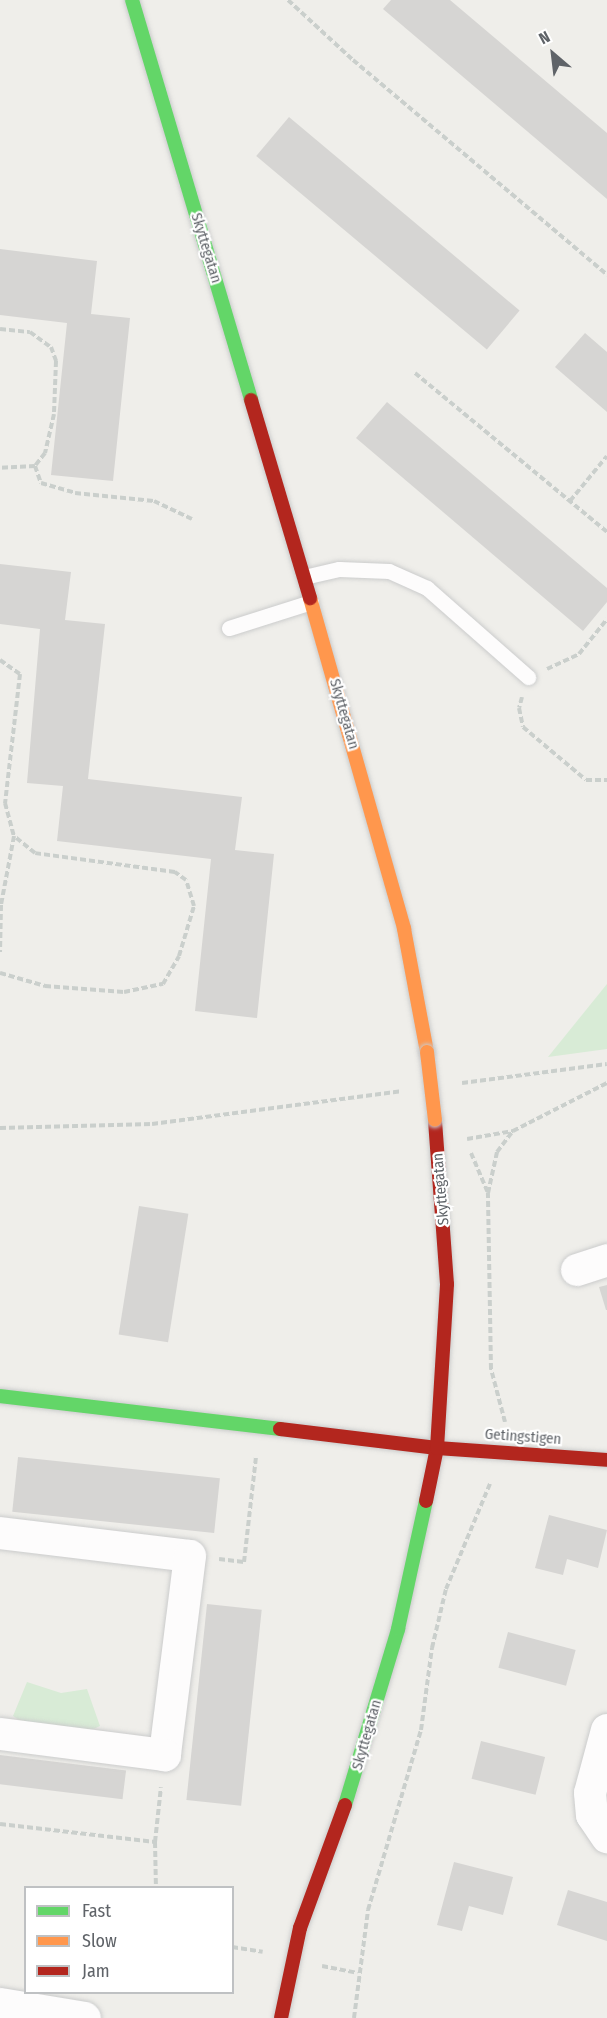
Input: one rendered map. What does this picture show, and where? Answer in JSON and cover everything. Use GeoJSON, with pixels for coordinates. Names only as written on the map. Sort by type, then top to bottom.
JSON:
{"type":"FeatureCollection","features":[{"type":"Feature","properties":{"kind":"street","name":"Skyttegatan"},"geometry":{"type":"LineString","coordinates":[[132,0],[304,577],[404,929],[427,1052],[435,1120],[447,1284],[437,1448],[398,1629],[356,1773],[300,1928],[281,2018]]}},
{"type":"Feature","properties":{"kind":"street"},"geometry":{"type":"LineString","coordinates":[[577,1270],[607,1260]]}},
{"type":"Feature","properties":{"kind":"street"},"geometry":{"type":"LineString","coordinates":[[0,1396],[437,1448]]}},
{"type":"Feature","properties":{"kind":"street","name":"Getingstigen"},"geometry":{"type":"LineString","coordinates":[[437,1448],[607,1460]]}},
{"type":"Feature","properties":{"kind":"street"},"geometry":{"type":"LineString","coordinates":[[0,1533],[190,1556],[165,1755],[0,1734]]}},
{"type":"Feature","properties":{"kind":"street"},"geometry":{"type":"LineString","coordinates":[[607,1730],[590,1793],[592,1815],[607,1837]]}},
{"type":"Feature","properties":{"kind":"street"},"geometry":{"type":"LineString","coordinates":[[0,2004],[85,2018]]}},
{"type":"Feature","properties":{"kind":"lane"},"geometry":{"type":"LineString","coordinates":[[304,577],[339,569],[389,571],[427,588],[528,678]]}},
{"type":"Feature","properties":{"kind":"lane"},"geometry":{"type":"LineString","coordinates":[[229,628],[311,602]]}},
{"type":"Feature","properties":{"kind":"path"},"geometry":{"type":"LineString","coordinates":[[288,0],[353,60],[607,275]]}},
{"type":"Feature","properties":{"kind":"path"},"geometry":{"type":"LineString","coordinates":[[0,329],[30,332],[51,347],[56,361],[54,414],[45,453],[34,466],[0,468]]}},
{"type":"Feature","properties":{"kind":"path"},"geometry":{"type":"LineString","coordinates":[[416,373],[607,532]]}},
{"type":"Feature","properties":{"kind":"path"},"geometry":{"type":"LineString","coordinates":[[570,501],[607,456]]}},
{"type":"Feature","properties":{"kind":"path"},"geometry":{"type":"LineString","coordinates":[[34,466],[41,483],[75,493],[154,501],[192,519]]}},
{"type":"Feature","properties":{"kind":"path"},"geometry":{"type":"LineString","coordinates":[[607,619],[579,654],[528,678],[519,708],[523,727],[586,780],[607,780]]}},
{"type":"Feature","properties":{"kind":"path"},"geometry":{"type":"LineString","coordinates":[[0,660],[20,674],[5,803],[14,836],[1,905],[0,952]]}},
{"type":"Feature","properties":{"kind":"path"},"geometry":{"type":"LineString","coordinates":[[0,973],[45,986],[124,992],[163,984],[179,957],[194,906],[186,880],[175,872],[35,853],[14,836]]}},
{"type":"Feature","properties":{"kind":"path"},"geometry":{"type":"LineString","coordinates":[[454,1084],[607,1064]]}},
{"type":"Feature","properties":{"kind":"path"},"geometry":{"type":"LineString","coordinates":[[467,1139],[513,1131],[607,1083]]}},
{"type":"Feature","properties":{"kind":"path"},"geometry":{"type":"LineString","coordinates":[[0,1128],[152,1124],[408,1091]]}},
{"type":"Feature","properties":{"kind":"path"},"geometry":{"type":"LineString","coordinates":[[465,1131],[488,1193]]}},
{"type":"Feature","properties":{"kind":"path"},"geometry":{"type":"LineString","coordinates":[[354,2018],[368,1910],[421,1730],[432,1648],[446,1589],[501,1452],[506,1431],[491,1369],[488,1193],[497,1152],[513,1131]]}},
{"type":"Feature","properties":{"kind":"path"},"geometry":{"type":"LineString","coordinates":[[190,1556],[244,1562],[260,1427]]}},
{"type":"Feature","properties":{"kind":"path"},"geometry":{"type":"LineString","coordinates":[[156,1886],[154,1842],[165,1755]]}},
{"type":"Feature","properties":{"kind":"path"},"geometry":{"type":"LineString","coordinates":[[0,1824],[154,1842]]}},
{"type":"Feature","properties":{"kind":"green space"},"geometry":{"type":"Polygon","coordinates":[[[607,984],[607,1049],[548,1057],[607,984]]]}},
{"type":"Feature","properties":{"kind":"green space"},"geometry":{"type":"Polygon","coordinates":[[[27,1682],[61,1693],[87,1689],[100,1726],[85,1733],[25,1724],[13,1716],[27,1682]]]}},
{"type":"Feature","properties":{"kind":"building"},"geometry":{"type":"Polygon","coordinates":[[[391,0],[450,0],[607,133],[607,199],[383,9],[391,0]]]}},
{"type":"Feature","properties":{"kind":"building"},"geometry":{"type":"Polygon","coordinates":[[[289,117],[520,310],[487,350],[256,156],[289,117]]]}},
{"type":"Feature","properties":{"kind":"building"},"geometry":{"type":"Polygon","coordinates":[[[0,249],[97,261],[91,314],[130,318],[113,481],[51,475],[67,323],[0,315],[0,249]]]}},
{"type":"Feature","properties":{"kind":"building"},"geometry":{"type":"Polygon","coordinates":[[[585,333],[607,352],[607,412],[555,367],[585,333]]]}},
{"type":"Feature","properties":{"kind":"building"},"geometry":{"type":"Polygon","coordinates":[[[387,402],[607,588],[607,602],[583,631],[356,438],[387,402]]]}},
{"type":"Feature","properties":{"kind":"building"},"geometry":{"type":"Polygon","coordinates":[[[0,564],[71,572],[65,620],[105,624],[88,779],[242,797],[235,850],[274,854],[257,1018],[195,1011],[211,859],[57,841],[63,786],[27,783],[40,629],[0,624],[0,564]]]}},
{"type":"Feature","properties":{"kind":"building"},"geometry":{"type":"Polygon","coordinates":[[[139,1206],[188,1214],[168,1342],[119,1334],[139,1206]]]}},
{"type":"Feature","properties":{"kind":"building"},"geometry":{"type":"Polygon","coordinates":[[[607,1285],[607,1310],[606,1310],[599,1287],[607,1285]]]}},
{"type":"Feature","properties":{"kind":"building"},"geometry":{"type":"Polygon","coordinates":[[[18,1457],[220,1478],[214,1533],[12,1512],[18,1457]]]}},
{"type":"Feature","properties":{"kind":"building"},"geometry":{"type":"Polygon","coordinates":[[[549,1515],[607,1530],[598,1568],[567,1559],[563,1575],[535,1568],[549,1515]]]}},
{"type":"Feature","properties":{"kind":"building"},"geometry":{"type":"Polygon","coordinates":[[[207,1604],[262,1610],[241,1806],[186,1800],[207,1604]]]}},
{"type":"Feature","properties":{"kind":"building"},"geometry":{"type":"Polygon","coordinates":[[[508,1632],[576,1650],[566,1686],[498,1668],[508,1632]]]}},
{"type":"Feature","properties":{"kind":"building"},"geometry":{"type":"Polygon","coordinates":[[[481,1741],[545,1757],[536,1795],[472,1779],[481,1741]]]}},
{"type":"Feature","properties":{"kind":"building"},"geometry":{"type":"Polygon","coordinates":[[[0,1755],[126,1770],[123,1799],[0,1784],[0,1755]]]}},
{"type":"Feature","properties":{"kind":"building"},"geometry":{"type":"Polygon","coordinates":[[[454,1862],[513,1877],[503,1915],[469,1906],[462,1931],[437,1925],[454,1862]]]}},
{"type":"Feature","properties":{"kind":"building"},"geometry":{"type":"Polygon","coordinates":[[[568,1890],[607,1902],[607,1941],[557,1925],[568,1890]]]}},
{"type":"Feature","properties":{"kind":"traffic: fast"},"geometry":{"type":"LineString","coordinates":[[132,0],[251,400]]}},
{"type":"Feature","properties":{"kind":"traffic: fast"},"geometry":{"type":"LineString","coordinates":[[0,1396],[280,1429]]}},
{"type":"Feature","properties":{"kind":"traffic: fast"},"geometry":{"type":"LineString","coordinates":[[345,1805],[398,1629],[426,1501]]}},
{"type":"Feature","properties":{"kind":"traffic: slow"},"geometry":{"type":"LineString","coordinates":[[310,598],[404,929],[427,1052]]}},
{"type":"Feature","properties":{"kind":"traffic: slow"},"geometry":{"type":"LineString","coordinates":[[427,1052],[435,1120]]}},
{"type":"Feature","properties":{"kind":"traffic: jam"},"geometry":{"type":"LineString","coordinates":[[251,400],[310,598]]}},
{"type":"Feature","properties":{"kind":"traffic: jam"},"geometry":{"type":"LineString","coordinates":[[426,1501],[437,1448],[447,1284],[435,1120]]}},
{"type":"Feature","properties":{"kind":"traffic: jam"},"geometry":{"type":"LineString","coordinates":[[280,1429],[437,1448],[607,1460]]}},
{"type":"Feature","properties":{"kind":"traffic: jam"},"geometry":{"type":"LineString","coordinates":[[281,2018],[300,1928],[345,1805]]}}]}
